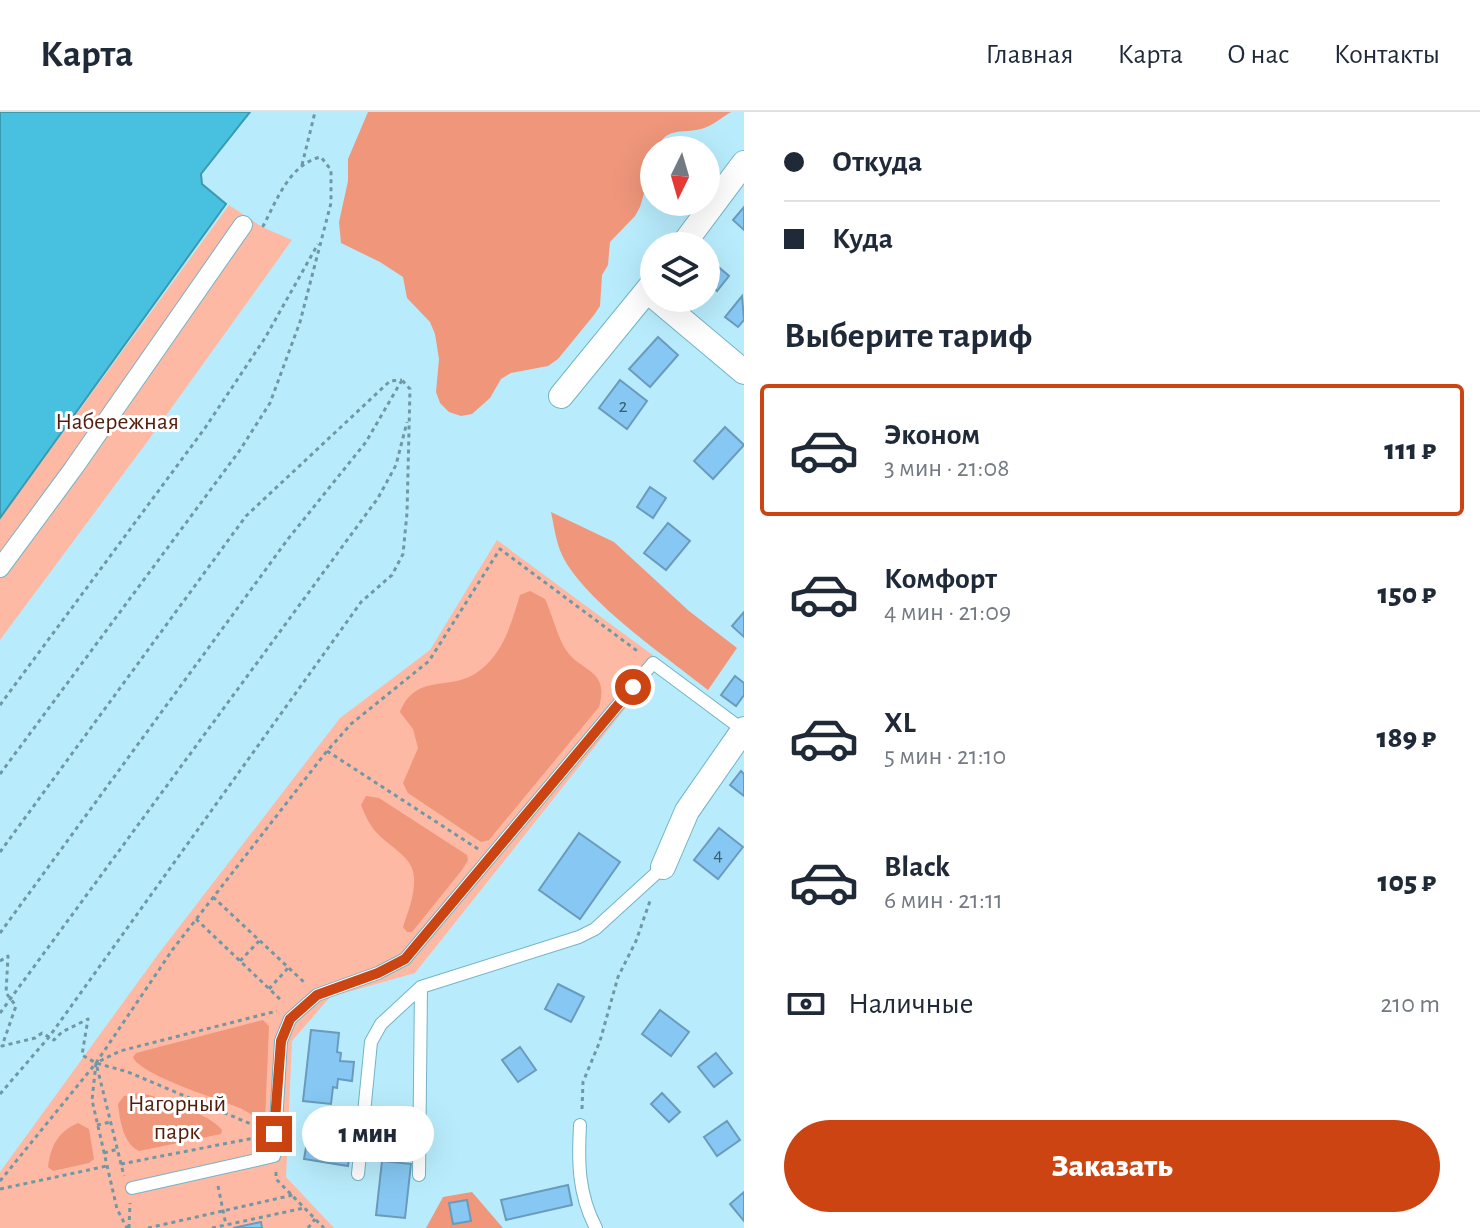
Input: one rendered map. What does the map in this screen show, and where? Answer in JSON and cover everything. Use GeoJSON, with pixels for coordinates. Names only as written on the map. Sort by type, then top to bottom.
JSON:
{"type":"FeatureCollection","features":[{"type":"Feature","properties":{"kind":"street"},"geometry":{"type":"LineString","coordinates":[[692,232],[744,163]]}},
{"type":"Feature","properties":{"kind":"street"},"geometry":{"type":"LineString","coordinates":[[0,568],[243,225]]}},
{"type":"Feature","properties":{"kind":"street"},"geometry":{"type":"LineString","coordinates":[[561,396],[640,307]]}},
{"type":"Feature","properties":{"kind":"street"},"geometry":{"type":"LineString","coordinates":[[676,312],[744,372]]}},
{"type":"Feature","properties":{"kind":"street"},"geometry":{"type":"LineString","coordinates":[[663,867],[687,811],[744,730]]}},
{"type":"Feature","properties":{"kind":"lane"},"geometry":{"type":"LineString","coordinates":[[128,1188],[274,1156],[281,1041],[290,1019],[317,995],[378,973],[405,959],[653,663],[744,730]]}},
{"type":"Feature","properties":{"kind":"lane"},"geometry":{"type":"LineString","coordinates":[[358,1174],[371,1042],[381,1024],[421,987],[579,937],[595,929],[663,867]]}},
{"type":"Feature","properties":{"kind":"lane"},"geometry":{"type":"LineString","coordinates":[[419,1175],[421,987]]}},
{"type":"Feature","properties":{"kind":"lane"},"geometry":{"type":"LineString","coordinates":[[580,1125],[578,1177],[583,1199],[596,1228]]}},
{"type":"Feature","properties":{"kind":"path"},"geometry":{"type":"LineString","coordinates":[[302,165],[315,112]]}},
{"type":"Feature","properties":{"kind":"path"},"geometry":{"type":"LineString","coordinates":[[0,774],[240,450],[270,403],[300,322],[331,203],[331,170],[321,157],[309,160],[275,201],[262,231],[243,225]]}},
{"type":"Feature","properties":{"kind":"path"},"geometry":{"type":"LineString","coordinates":[[0,705],[205,428],[265,338],[320,241]]}},
{"type":"Feature","properties":{"kind":"path"},"geometry":{"type":"LineString","coordinates":[[0,1094],[49,1037],[361,602],[392,575],[403,554],[407,513],[410,389],[402,380]]}},
{"type":"Feature","properties":{"kind":"path"},"geometry":{"type":"LineString","coordinates":[[0,852],[246,516],[390,381],[402,380]]}},
{"type":"Feature","properties":{"kind":"path"},"geometry":{"type":"LineString","coordinates":[[0,933],[288,539],[366,442],[402,380]]}},
{"type":"Feature","properties":{"kind":"path"},"geometry":{"type":"LineString","coordinates":[[0,1013],[378,498],[396,465],[409,418]]}},
{"type":"Feature","properties":{"kind":"path"},"geometry":{"type":"LineString","coordinates":[[0,1181],[96,1063],[196,919],[327,751],[351,724],[429,661],[500,549],[653,663]]}},
{"type":"Feature","properties":{"kind":"path"},"geometry":{"type":"LineString","coordinates":[[327,751],[491,858]]}},
{"type":"Feature","properties":{"kind":"path"},"geometry":{"type":"LineString","coordinates":[[580,1125],[583,1082],[600,1041],[618,977],[636,941],[663,867]]}},
{"type":"Feature","properties":{"kind":"path"},"geometry":{"type":"LineString","coordinates":[[213,897],[317,995]]}},
{"type":"Feature","properties":{"kind":"path"},"geometry":{"type":"LineString","coordinates":[[96,1063],[120,1051],[289,1008],[196,919]]}},
{"type":"Feature","properties":{"kind":"path"},"geometry":{"type":"LineString","coordinates":[[240,961],[259,941]]}},
{"type":"Feature","properties":{"kind":"path"},"geometry":{"type":"LineString","coordinates":[[0,961],[8,956],[6,993],[16,1006],[2,1046],[35,1038],[42,1033],[54,1040],[62,1032],[88,1019],[82,1055],[274,1134]]}},
{"type":"Feature","properties":{"kind":"path"},"geometry":{"type":"LineString","coordinates":[[269,989],[288,968]]}},
{"type":"Feature","properties":{"kind":"path"},"geometry":{"type":"LineString","coordinates":[[96,1063],[128,1188],[128,1228]]}},
{"type":"Feature","properties":{"kind":"path"},"geometry":{"type":"LineString","coordinates":[[96,1063],[92,1100],[117,1209],[128,1228]]}},
{"type":"Feature","properties":{"kind":"path"},"geometry":{"type":"LineString","coordinates":[[97,1125],[111,1122]]}},
{"type":"Feature","properties":{"kind":"path"},"geometry":{"type":"LineString","coordinates":[[121,1164],[274,1134]]}},
{"type":"Feature","properties":{"kind":"path"},"geometry":{"type":"LineString","coordinates":[[104,1153],[118,1149]]}},
{"type":"Feature","properties":{"kind":"path"},"geometry":{"type":"LineString","coordinates":[[0,1189],[107,1166]]}},
{"type":"Feature","properties":{"kind":"path"},"geometry":{"type":"LineString","coordinates":[[214,1170],[226,1225]]}},
{"type":"Feature","properties":{"kind":"path"},"geometry":{"type":"LineString","coordinates":[[276,1179],[324,1228]]}},
{"type":"Feature","properties":{"kind":"path"},"geometry":{"type":"LineString","coordinates":[[148,1228],[293,1195]]}},
{"type":"Feature","properties":{"kind":"path"},"geometry":{"type":"LineString","coordinates":[[212,1228],[304,1208]]}},
{"type":"Feature","properties":{"kind":"path"},"geometry":{"type":"LineString","coordinates":[[308,1228],[315,1219]]}},
{"type":"Feature","properties":{"kind":"green space"},"geometry":{"type":"Polygon","coordinates":[[[368,112],[731,112],[705,128],[666,136],[640,136],[640,207],[610,242],[608,265],[602,275],[600,306],[558,359],[548,366],[511,373],[501,379],[490,398],[472,414],[461,416],[449,412],[440,403],[436,392],[439,359],[435,334],[430,322],[407,298],[403,277],[341,243],[339,222],[348,181],[348,159],[368,112]]]}},
{"type":"Feature","properties":{"kind":"green space","name":"Набережная"},"geometry":{"type":"Polygon","coordinates":[[[229,205],[262,227],[292,240],[0,640],[0,519],[229,205]]]}},
{"type":"Feature","properties":{"kind":"green space"},"geometry":{"type":"Polygon","coordinates":[[[551,512],[614,542],[689,611],[737,648],[708,690],[607,610],[573,573],[562,555],[551,512]]]}},
{"type":"Feature","properties":{"kind":"green space","name":"Нагорный парк"},"geometry":{"type":"Polygon","coordinates":[[[497,540],[662,662],[415,973],[330,997],[292,1041],[286,1177],[334,1228],[0,1228],[0,1172],[159,953],[340,718],[430,650],[497,540]]]}},
{"type":"Feature","properties":{"kind":"green space"},"geometry":{"type":"Polygon","coordinates":[[[530,591],[545,599],[564,647],[597,678],[601,694],[599,707],[489,840],[481,842],[408,793],[403,783],[418,748],[413,729],[400,712],[415,691],[468,677],[488,663],[506,637],[520,595],[530,591]]]}},
{"type":"Feature","properties":{"kind":"green space"},"geometry":{"type":"Polygon","coordinates":[[[366,796],[379,798],[467,855],[468,860],[462,870],[412,932],[407,932],[403,927],[411,903],[413,871],[405,858],[369,823],[361,805],[366,796]]]}},
{"type":"Feature","properties":{"kind":"green space"},"geometry":{"type":"Polygon","coordinates":[[[263,1020],[269,1026],[265,1121],[165,1079],[133,1057],[136,1053],[263,1020]]]}},
{"type":"Feature","properties":{"kind":"green space"},"geometry":{"type":"Polygon","coordinates":[[[140,1093],[196,1112],[216,1124],[222,1130],[221,1134],[139,1151],[126,1137],[118,1104],[124,1096],[140,1093]]]}},
{"type":"Feature","properties":{"kind":"green space"},"geometry":{"type":"Polygon","coordinates":[[[78,1123],[89,1129],[94,1159],[89,1163],[53,1171],[48,1167],[54,1146],[65,1131],[78,1123]]]}},
{"type":"Feature","properties":{"kind":"green space"},"geometry":{"type":"Polygon","coordinates":[[[472,1192],[503,1228],[426,1228],[443,1197],[472,1192]]]}},
{"type":"Feature","properties":{"kind":"water"},"geometry":{"type":"Polygon","coordinates":[[[0,112],[250,112],[201,174],[202,184],[226,204],[0,518],[0,112]]]}},
{"type":"Feature","properties":{"kind":"building"},"geometry":{"type":"Polygon","coordinates":[[[744,207],[744,230],[733,220],[744,207]]]}},
{"type":"Feature","properties":{"kind":"building"},"geometry":{"type":"Polygon","coordinates":[[[720,268],[729,276],[720,287],[720,268]]]}},
{"type":"Feature","properties":{"kind":"building"},"geometry":{"type":"Polygon","coordinates":[[[742,296],[744,320],[738,327],[725,317],[742,296]]]}},
{"type":"Feature","properties":{"kind":"building"},"geometry":{"type":"Polygon","coordinates":[[[658,337],[678,355],[650,387],[629,369],[658,337]]]}},
{"type":"Feature","properties":{"kind":"building"},"geometry":{"type":"Polygon","coordinates":[[[620,380],[647,401],[627,429],[599,408],[620,380]]]}},
{"type":"Feature","properties":{"kind":"building"},"geometry":{"type":"Polygon","coordinates":[[[725,427],[744,445],[713,479],[694,461],[725,427]]]}},
{"type":"Feature","properties":{"kind":"building"},"geometry":{"type":"Polygon","coordinates":[[[650,487],[666,498],[653,518],[637,507],[650,487]]]}},
{"type":"Feature","properties":{"kind":"building"},"geometry":{"type":"Polygon","coordinates":[[[668,523],[690,541],[666,570],[644,553],[668,523]]]}},
{"type":"Feature","properties":{"kind":"building"},"geometry":{"type":"Polygon","coordinates":[[[744,612],[744,637],[732,626],[744,612]]]}},
{"type":"Feature","properties":{"kind":"building"},"geometry":{"type":"Polygon","coordinates":[[[735,676],[744,683],[744,695],[736,706],[721,695],[735,676]]]}},
{"type":"Feature","properties":{"kind":"building"},"geometry":{"type":"Polygon","coordinates":[[[741,771],[744,774],[744,796],[730,785],[741,771]]]}},
{"type":"Feature","properties":{"kind":"building"},"geometry":{"type":"Polygon","coordinates":[[[719,828],[743,847],[718,879],[694,860],[719,828]]]}},
{"type":"Feature","properties":{"kind":"building"},"geometry":{"type":"Polygon","coordinates":[[[579,833],[620,862],[580,919],[539,890],[579,833]]]}},
{"type":"Feature","properties":{"kind":"building"},"geometry":{"type":"Polygon","coordinates":[[[558,984],[584,997],[571,1022],[545,1009],[558,984]]]}},
{"type":"Feature","properties":{"kind":"building"},"geometry":{"type":"Polygon","coordinates":[[[660,1010],[689,1032],[671,1056],[642,1034],[660,1010]]]}},
{"type":"Feature","properties":{"kind":"building"},"geometry":{"type":"Polygon","coordinates":[[[311,1030],[339,1033],[337,1052],[341,1053],[340,1061],[354,1062],[352,1081],[338,1079],[337,1088],[333,1087],[331,1104],[303,1101],[311,1030]]]}},
{"type":"Feature","properties":{"kind":"building"},"geometry":{"type":"Polygon","coordinates":[[[520,1047],[536,1070],[518,1082],[502,1060],[520,1047]]]}},
{"type":"Feature","properties":{"kind":"building"},"geometry":{"type":"Polygon","coordinates":[[[716,1053],[732,1073],[714,1087],[698,1067],[716,1053]]]}},
{"type":"Feature","properties":{"kind":"building"},"geometry":{"type":"Polygon","coordinates":[[[662,1093],[680,1112],[669,1122],[651,1104],[662,1093]]]}},
{"type":"Feature","properties":{"kind":"building"},"geometry":{"type":"Polygon","coordinates":[[[727,1121],[740,1140],[717,1156],[704,1137],[727,1121]]]}},
{"type":"Feature","properties":{"kind":"building"},"geometry":{"type":"Polygon","coordinates":[[[308,1136],[351,1144],[348,1166],[304,1159],[308,1136]]]}},
{"type":"Feature","properties":{"kind":"building"},"geometry":{"type":"Polygon","coordinates":[[[382,1161],[411,1164],[405,1218],[376,1215],[382,1161]]]}},
{"type":"Feature","properties":{"kind":"building"},"geometry":{"type":"Polygon","coordinates":[[[568,1185],[572,1205],[506,1220],[501,1200],[568,1185]]]}},
{"type":"Feature","properties":{"kind":"building"},"geometry":{"type":"Polygon","coordinates":[[[744,1192],[744,1221],[730,1204],[744,1192]]]}},
{"type":"Feature","properties":{"kind":"building"},"geometry":{"type":"Polygon","coordinates":[[[467,1200],[471,1221],[453,1224],[449,1203],[467,1200]]]}},
{"type":"Feature","properties":{"kind":"building"},"geometry":{"type":"Polygon","coordinates":[[[261,1222],[262,1228],[233,1228],[261,1222]]]}},
{"type":"Feature","properties":{"kind":"route"},"geometry":{"type":"LineString","coordinates":[[274,1134],[281,1041],[290,1019],[317,995],[378,973],[405,959],[633,687]]}}]}
